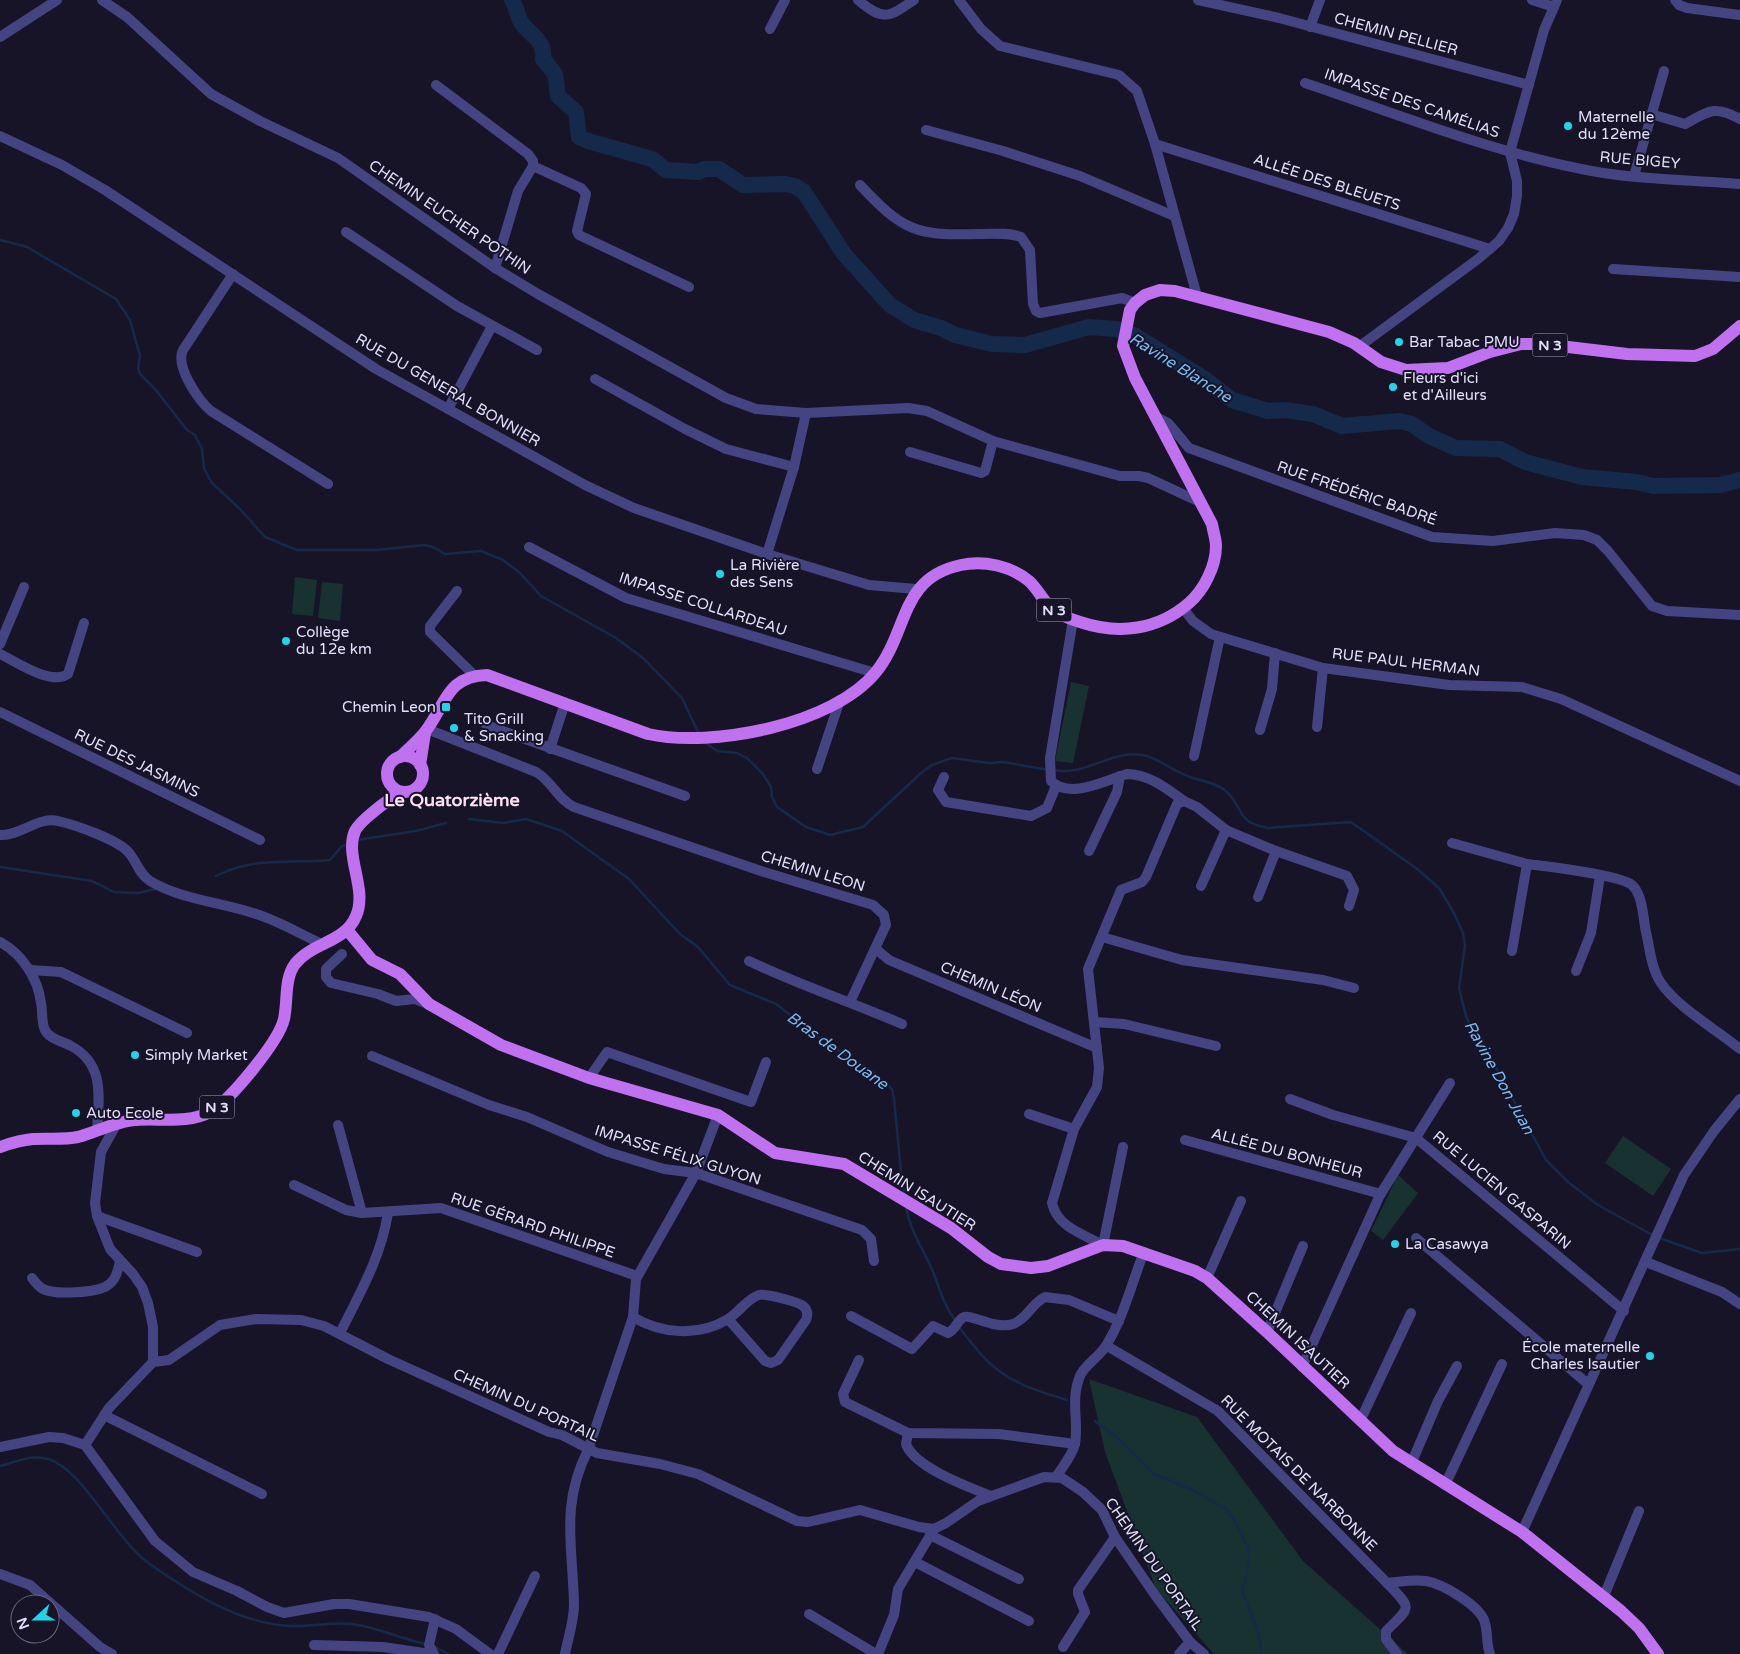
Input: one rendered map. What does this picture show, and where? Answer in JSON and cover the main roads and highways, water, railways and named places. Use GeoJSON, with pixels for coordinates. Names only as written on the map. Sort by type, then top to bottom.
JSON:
{"type":"FeatureCollection","features":[{"type":"Feature","properties":{"kind":"main road","name":"N 3"},"geometry":{"type":"LineString","coordinates":[[426,731],[453,687],[462,680],[474,675],[487,674],[648,734],[668,739],[694,740],[715,738],[776,727],[840,700],[875,673],[885,659],[916,590],[935,575],[962,565],[980,563],[999,566],[1016,572],[1030,582],[1050,607],[1073,620],[1116,631],[1138,629],[1162,621],[1183,608],[1196,596],[1208,578],[1216,547],[1212,524],[1203,503],[1135,378],[1123,346],[1133,306],[1145,295],[1160,290],[1197,296],[1329,332],[1360,346],[1381,362],[1406,370],[1448,368],[1490,352],[1521,344],[1543,344],[1627,354],[1695,356],[1713,349],[1740,326]]}},
{"type":"Feature","properties":{"kind":"main road"},"geometry":{"type":"LineString","coordinates":[[426,731],[420,765],[423,774],[420,784],[412,791],[395,788],[388,778],[389,768],[426,731]]}},
{"type":"Feature","properties":{"kind":"main road"},"geometry":{"type":"LineString","coordinates":[[400,757],[411,758],[420,765]]}},
{"type":"Feature","properties":{"kind":"main road"},"geometry":{"type":"LineString","coordinates":[[348,931],[354,922],[360,904],[352,840],[356,830],[395,788]]}},
{"type":"Feature","properties":{"kind":"main road","name":"N 3"},"geometry":{"type":"LineString","coordinates":[[0,1147],[33,1139],[78,1137],[135,1120],[195,1118],[209,1112],[222,1103],[273,1044],[280,1032],[289,977],[295,963],[322,944],[348,931]]}},
{"type":"Feature","properties":{"kind":"main road","name":"CHEMIN ISAUTIER"},"geometry":{"type":"LineString","coordinates":[[348,931],[372,960],[400,974],[429,1004],[501,1045],[589,1078],[718,1115],[775,1153],[844,1164],[951,1228],[988,1257],[1001,1264],[1016,1267],[1048,1266],[1103,1245],[1123,1246],[1195,1271],[1207,1278],[1267,1332],[1360,1421],[1411,1464],[1522,1532],[1604,1596],[1638,1628],[1658,1654]]}},
{"type":"Feature","properties":{"kind":"waterway","name":"Ravine Blanche"},"geometry":{"type":"LineString","coordinates":[[512,0],[521,22],[540,42],[543,59],[555,74],[558,96],[576,112],[579,137],[652,159],[666,170],[698,172],[704,169],[719,169],[743,185],[785,184],[795,186],[804,192],[844,254],[890,305],[914,320],[941,328],[955,335],[992,344],[1025,345],[1089,327],[1116,329],[1134,335],[1205,379],[1232,400],[1268,411],[1284,410],[1313,414],[1342,426],[1399,421],[1412,424],[1429,436],[1456,448],[1500,449],[1525,462],[1582,477],[1637,482],[1653,486],[1720,485],[1740,480]]}},
{"type":"Feature","properties":{"kind":"waterway","name":"Ravine Don Juan"},"geometry":{"type":"LineString","coordinates":[[0,240],[27,247],[116,299],[130,320],[140,356],[138,368],[140,374],[155,389],[187,430],[195,435],[202,449],[204,468],[211,482],[239,508],[265,537],[297,550],[377,550],[424,545],[433,547],[445,554],[481,551],[503,560],[520,573],[541,596],[616,638],[643,658],[682,698],[699,734]]}},
{"type":"Feature","properties":{"kind":"waterway","name":"Ravine Don Juan"},"geometry":{"type":"LineString","coordinates":[[706,743],[717,751],[737,753],[747,758],[763,774],[771,787],[772,797],[777,807],[806,827],[830,835],[863,827],[921,773],[932,765],[952,758],[989,763],[1003,762],[1049,770]]}},
{"type":"Feature","properties":{"kind":"waterway","name":"Ravine Don Juan"},"geometry":{"type":"LineString","coordinates":[[1054,770],[1078,770],[1123,755],[1147,756],[1187,776],[1222,788],[1233,798],[1246,819],[1258,825],[1268,828],[1351,822],[1416,868],[1439,888],[1463,933],[1465,946],[1459,988],[1466,1016],[1478,1043],[1494,1064],[1546,1160],[1568,1182],[1598,1205],[1654,1236]]}},
{"type":"Feature","properties":{"kind":"waterway","name":"Bras de Douane"},"geometry":{"type":"LineString","coordinates":[[469,819],[503,823],[526,819],[562,831],[629,879],[680,934],[698,947],[730,985],[776,1004],[829,1045],[871,1070],[892,1089],[905,1196]]}},
{"type":"Feature","properties":{"kind":"waterway","name":"Bras de Douane"},"geometry":{"type":"LineString","coordinates":[[357,840],[416,831],[446,823]]}},
{"type":"Feature","properties":{"kind":"waterway","name":"Bras de Douane"},"geometry":{"type":"LineString","coordinates":[[216,876],[259,863],[330,860],[341,847],[347,844]]}},
{"type":"Feature","properties":{"kind":"waterway","name":"Bras de Douane"},"geometry":{"type":"LineString","coordinates":[[0,867],[92,881],[114,892],[138,893],[155,889]]}},
{"type":"Feature","properties":{"kind":"waterway","name":"Bras de Douane"},"geometry":{"type":"LineString","coordinates":[[906,1207],[913,1232],[931,1267],[947,1308],[955,1320]]}},
{"type":"Feature","properties":{"kind":"waterway","name":"Ravine Don Juan"},"geometry":{"type":"LineString","coordinates":[[1659,1238],[1702,1253],[1740,1249]]}},
{"type":"Feature","properties":{"kind":"waterway","name":"Bras de Douane"},"geometry":{"type":"LineString","coordinates":[[959,1327],[983,1356],[1005,1375],[1031,1388],[1067,1400]]}},
{"type":"Feature","properties":{"kind":"waterway","name":"Bras de Douane"},"geometry":{"type":"LineString","coordinates":[[1095,1421],[1114,1435],[1154,1474],[1191,1489],[1226,1509],[1233,1518],[1243,1536],[1250,1557],[1242,1592],[1259,1633],[1262,1654]]}},
{"type":"Feature","properties":{"kind":"waterway"},"geometry":{"type":"LineString","coordinates":[[0,1466],[36,1457],[48,1459],[60,1465],[86,1489],[123,1537],[147,1562],[179,1584],[233,1613],[272,1624],[291,1626],[352,1624],[380,1630],[426,1644]]}},
{"type":"Feature","properties":{"kind":"waterway"},"geometry":{"type":"LineString","coordinates":[[433,1646],[449,1654]]}},
{"type":"Feature","properties":{"kind":"place","name":"Maternelle du 12ème"},"geometry":{"type":"Point","coordinates":[1568,126]}},
{"type":"Feature","properties":{"kind":"place","name":"Bar Tabac PMU"},"geometry":{"type":"Point","coordinates":[1399,342]}},
{"type":"Feature","properties":{"kind":"place","name":"Fleurs d'ici et d'Ailleurs"},"geometry":{"type":"Point","coordinates":[1393,387]}},
{"type":"Feature","properties":{"kind":"place","name":"La Rivière des Sens"},"geometry":{"type":"Point","coordinates":[720,574]}},
{"type":"Feature","properties":{"kind":"place","name":"Collège du 12e km"},"geometry":{"type":"Point","coordinates":[286,641]}},
{"type":"Feature","properties":{"kind":"place","name":"Chemin Leon"},"geometry":{"type":"Point","coordinates":[446,707]}},
{"type":"Feature","properties":{"kind":"place","name":"Tito Grill & Snacking"},"geometry":{"type":"Point","coordinates":[454,728]}},
{"type":"Feature","properties":{"kind":"place","name":"Simply Market"},"geometry":{"type":"Point","coordinates":[135,1055]}},
{"type":"Feature","properties":{"kind":"place","name":"Auto Ecole"},"geometry":{"type":"Point","coordinates":[76,1113]}},
{"type":"Feature","properties":{"kind":"place","name":"La Casawya"},"geometry":{"type":"Point","coordinates":[1395,1244]}},
{"type":"Feature","properties":{"kind":"place","name":"École maternelle Charles Isautier"},"geometry":{"type":"Point","coordinates":[1650,1356]}},
{"type":"Feature","properties":{"kind":"district","name":"Le Quatorzième"},"geometry":{"type":"Point","coordinates":[452,800]}}]}
